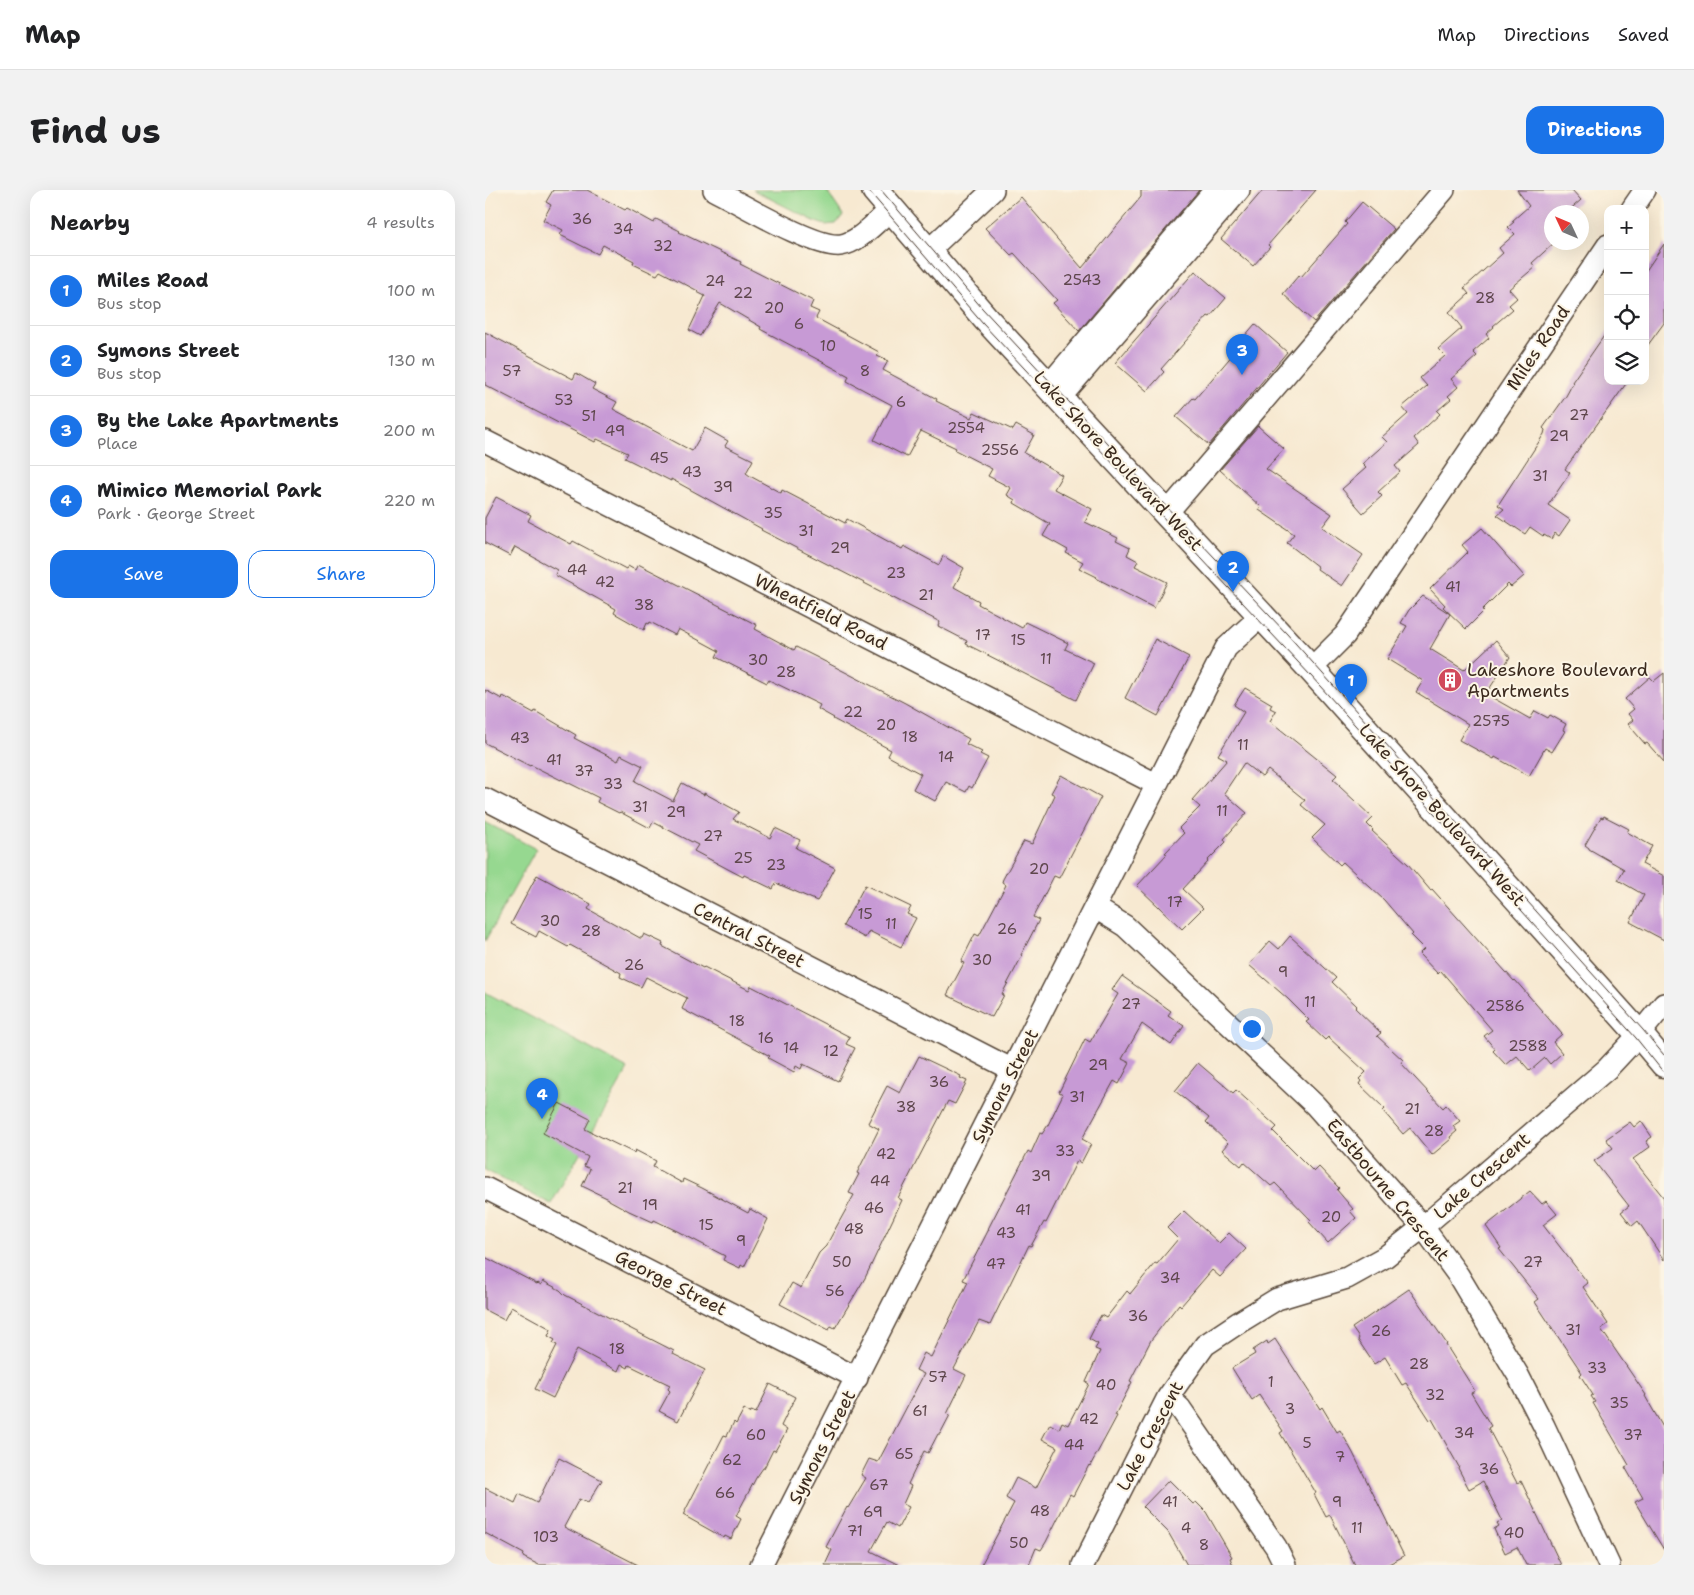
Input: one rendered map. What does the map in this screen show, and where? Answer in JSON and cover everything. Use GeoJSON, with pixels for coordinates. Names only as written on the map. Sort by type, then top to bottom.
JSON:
{"type":"FeatureCollection","features":[{"type":"Feature","properties":{"kind":"main road","name":"Lake Shore Boulevard West"},"geometry":{"type":"LineString","coordinates":[[875,190],[927,252],[1054,393],[1311,669],[1664,1064]]}},
{"type":"Feature","properties":{"kind":"street"},"geometry":{"type":"LineString","coordinates":[[715,190],[803,236],[825,244],[841,245],[851,241],[860,236],[891,210]]}},
{"type":"Feature","properties":{"kind":"street"},"geometry":{"type":"LineString","coordinates":[[927,252],[993,190]]}},
{"type":"Feature","properties":{"kind":"street"},"geometry":{"type":"LineString","coordinates":[[1054,393],[1215,190]]}},
{"type":"Feature","properties":{"kind":"street"},"geometry":{"type":"LineString","coordinates":[[1054,393],[1239,190]]}},
{"type":"Feature","properties":{"kind":"street"},"geometry":{"type":"LineString","coordinates":[[1166,514],[1444,190]]}},
{"type":"Feature","properties":{"kind":"street"},"geometry":{"type":"LineString","coordinates":[[1635,205],[1645,190]]}},
{"type":"Feature","properties":{"kind":"street","name":"Miles Road"},"geometry":{"type":"LineString","coordinates":[[1311,669],[1345,635],[1605,250]]}},
{"type":"Feature","properties":{"kind":"street","name":"Wheatfield Road"},"geometry":{"type":"LineString","coordinates":[[485,441],[1156,784]]}},
{"type":"Feature","properties":{"kind":"street","name":"Symons Street"},"geometry":{"type":"LineString","coordinates":[[761,1565],[1096,908],[1156,784],[1226,648],[1261,616]]}},
{"type":"Feature","properties":{"kind":"street","name":"Central Street"},"geometry":{"type":"LineString","coordinates":[[485,799],[1013,1070]]}},
{"type":"Feature","properties":{"kind":"street","name":"Eastbourne Crescent"},"geometry":{"type":"LineString","coordinates":[[1096,908],[1125,926],[1315,1105],[1423,1227],[1458,1275],[1518,1376],[1553,1444],[1609,1565]]}},
{"type":"Feature","properties":{"kind":"street","name":"Lake Crescent"},"geometry":{"type":"LineString","coordinates":[[1083,1565],[1168,1397],[1205,1345],[1238,1322],[1277,1299],[1347,1278],[1385,1257],[1423,1227],[1607,1069],[1664,1004]]}},
{"type":"Feature","properties":{"kind":"street","name":"George Street"},"geometry":{"type":"LineString","coordinates":[[485,1188],[857,1378]]}},
{"type":"Feature","properties":{"kind":"street"},"geometry":{"type":"LineString","coordinates":[[1168,1397],[1180,1408],[1276,1547],[1285,1565]]}},
{"type":"Feature","properties":{"kind":"green space"},"geometry":{"type":"Polygon","coordinates":[[[753,190],[826,190],[843,215],[836,224],[825,225],[753,190]]]}},
{"type":"Feature","properties":{"kind":"green space"},"geometry":{"type":"Polygon","coordinates":[[[485,822],[536,849],[485,941],[485,822]]]}},
{"type":"Feature","properties":{"kind":"green space"},"geometry":{"type":"Polygon","coordinates":[[[485,992],[628,1069],[551,1204],[485,1170],[485,992]]]}},
{"type":"Feature","properties":{"kind":"building"},"geometry":{"type":"Polygon","coordinates":[[[553,190],[587,190],[625,210],[627,208],[654,223],[656,219],[741,262],[740,264],[813,301],[810,308],[819,312],[816,318],[879,352],[877,356],[888,361],[883,370],[937,399],[936,401],[971,418],[974,412],[1013,430],[1016,425],[1034,435],[1024,453],[1062,475],[1054,489],[1092,509],[1085,522],[1118,538],[1116,541],[1130,548],[1127,555],[1138,561],[1135,566],[1167,582],[1154,608],[1079,568],[1083,562],[1066,553],[1068,550],[1043,536],[1050,524],[1014,503],[1015,500],[1007,495],[1011,488],[988,476],[992,469],[955,450],[956,448],[921,431],[907,457],[874,440],[892,405],[847,381],[849,376],[760,329],[761,327],[720,303],[700,336],[689,330],[705,296],[660,271],[657,275],[633,264],[634,261],[603,245],[598,254],[560,235],[563,230],[543,220],[551,205],[546,202],[553,190]]]}},
{"type":"Feature","properties":{"kind":"building"},"geometry":{"type":"Polygon","coordinates":[[[1141,190],[1199,190],[1079,331],[1053,303],[1057,300],[1014,253],[1011,255],[985,228],[1021,197],[1082,268],[1141,197],[1141,190]]]}},
{"type":"Feature","properties":{"kind":"building"},"geometry":{"type":"Polygon","coordinates":[[[1263,190],[1316,190],[1268,245],[1270,247],[1253,266],[1221,239],[1263,190]]]}},
{"type":"Feature","properties":{"kind":"building"},"geometry":{"type":"Polygon","coordinates":[[[1517,190],[1572,190],[1581,200],[1575,205],[1544,205],[1544,250],[1546,250],[1532,263],[1535,267],[1509,289],[1517,298],[1509,305],[1513,309],[1486,334],[1489,338],[1473,352],[1477,356],[1451,379],[1458,387],[1448,396],[1451,399],[1437,411],[1440,414],[1414,438],[1419,445],[1395,466],[1400,472],[1378,492],[1382,496],[1363,513],[1342,489],[1366,468],[1362,464],[1387,442],[1382,437],[1408,414],[1402,407],[1427,386],[1420,378],[1445,356],[1438,349],[1462,328],[1449,312],[1469,294],[1464,288],[1503,253],[1499,248],[1515,234],[1508,227],[1529,206],[1517,190]]]}},
{"type":"Feature","properties":{"kind":"building"},"geometry":{"type":"Polygon","coordinates":[[[1362,202],[1394,229],[1314,322],[1283,294],[1299,275],[1301,277],[1347,224],[1345,222],[1362,202]]]}},
{"type":"Feature","properties":{"kind":"building"},"geometry":{"type":"Polygon","coordinates":[[[1664,244],[1664,323],[1649,344],[1649,295],[1649,266],[1664,244]]]}},
{"type":"Feature","properties":{"kind":"building"},"geometry":{"type":"Polygon","coordinates":[[[1195,271],[1226,298],[1161,369],[1164,372],[1147,391],[1115,363],[1195,271]]]}},
{"type":"Feature","properties":{"kind":"building"},"geometry":{"type":"Polygon","coordinates":[[[1255,324],[1287,352],[1209,445],[1176,417],[1193,398],[1195,399],[1240,346],[1238,344],[1255,324]]]}},
{"type":"Feature","properties":{"kind":"building"},"geometry":{"type":"Polygon","coordinates":[[[485,332],[573,379],[576,373],[595,384],[592,389],[617,402],[613,409],[692,451],[705,428],[728,441],[725,446],[753,460],[746,473],[781,493],[782,490],[845,523],[847,519],[902,549],[904,546],[939,565],[943,556],[964,568],[954,587],[979,601],[978,604],[1022,628],[1025,622],[1068,643],[1065,649],[1094,663],[1076,700],[966,644],[967,641],[938,626],[940,622],[761,530],[671,479],[671,481],[625,458],[628,453],[597,439],[595,442],[485,385],[485,332]]]}},
{"type":"Feature","properties":{"kind":"building"},"geometry":{"type":"Polygon","coordinates":[[[1604,336],[1604,385],[1625,385],[1565,469],[1570,473],[1548,505],[1570,520],[1559,536],[1555,533],[1551,539],[1530,527],[1525,534],[1497,515],[1504,509],[1498,505],[1544,434],[1545,430],[1543,428],[1566,396],[1572,382],[1604,336]]]}},
{"type":"Feature","properties":{"kind":"building"},"geometry":{"type":"Polygon","coordinates":[[[1258,426],[1284,449],[1266,469],[1332,514],[1322,527],[1363,555],[1342,586],[1317,569],[1318,567],[1287,543],[1294,534],[1259,510],[1261,507],[1220,470],[1258,426]]]}},
{"type":"Feature","properties":{"kind":"building"},"geometry":{"type":"Polygon","coordinates":[[[496,497],[531,515],[528,521],[571,544],[573,541],[626,569],[628,566],[635,570],[638,564],[757,625],[755,629],[794,650],[796,647],[816,657],[969,739],[966,744],[982,752],[980,754],[988,758],[972,788],[969,786],[966,792],[946,782],[935,801],[913,789],[921,774],[888,756],[891,750],[818,709],[820,705],[769,680],[767,683],[716,657],[719,651],[678,629],[675,635],[650,622],[649,624],[647,623],[644,630],[614,613],[616,609],[555,575],[557,570],[515,547],[510,556],[485,543],[485,518],[496,497]]]}},
{"type":"Feature","properties":{"kind":"building"},"geometry":{"type":"Polygon","coordinates":[[[1482,528],[1524,576],[1511,587],[1508,584],[1466,629],[1443,607],[1445,605],[1430,589],[1468,552],[1462,545],[1482,528]]]}},
{"type":"Feature","properties":{"kind":"building"},"geometry":{"type":"Polygon","coordinates":[[[1423,596],[1450,614],[1430,649],[1464,670],[1496,640],[1510,657],[1486,694],[1530,719],[1535,711],[1548,718],[1550,715],[1566,724],[1563,730],[1565,731],[1552,752],[1545,748],[1529,776],[1459,740],[1468,724],[1416,692],[1423,681],[1387,659],[1407,626],[1401,623],[1409,610],[1423,596]]]}},
{"type":"Feature","properties":{"kind":"building"},"geometry":{"type":"Polygon","coordinates":[[[1155,639],[1189,657],[1158,716],[1125,698],[1155,639]]]}},
{"type":"Feature","properties":{"kind":"building"},"geometry":{"type":"Polygon","coordinates":[[[1664,673],[1664,762],[1628,724],[1633,720],[1628,714],[1634,709],[1625,699],[1650,677],[1654,681],[1664,673]]]}},
{"type":"Feature","properties":{"kind":"building"},"geometry":{"type":"Polygon","coordinates":[[[1245,688],[1272,704],[1270,708],[1276,711],[1270,721],[1337,775],[1333,779],[1373,818],[1367,824],[1372,831],[1408,864],[1431,891],[1432,889],[1562,1034],[1553,1042],[1562,1053],[1550,1064],[1545,1058],[1530,1071],[1517,1056],[1506,1065],[1493,1051],[1495,1049],[1484,1036],[1492,1030],[1441,971],[1438,974],[1419,954],[1424,949],[1411,936],[1413,934],[1384,900],[1343,862],[1340,865],[1312,838],[1325,825],[1301,805],[1305,800],[1268,770],[1262,777],[1244,763],[1224,793],[1247,813],[1224,839],[1226,842],[1183,889],[1203,908],[1182,929],[1137,886],[1184,833],[1179,828],[1200,807],[1192,800],[1227,760],[1218,755],[1244,712],[1234,705],[1245,688]]]}},
{"type":"Feature","properties":{"kind":"building"},"geometry":{"type":"Polygon","coordinates":[[[485,690],[502,699],[503,696],[534,713],[535,711],[576,735],[574,738],[618,761],[621,755],[643,766],[635,781],[673,801],[682,783],[739,812],[733,819],[770,838],[775,828],[800,840],[796,848],[835,868],[819,898],[817,901],[776,883],[773,889],[744,875],[743,877],[694,851],[698,845],[653,822],[650,828],[597,802],[599,798],[485,743],[485,690]]]}},
{"type":"Feature","properties":{"kind":"building"},"geometry":{"type":"Polygon","coordinates":[[[1061,775],[1101,797],[1059,878],[1054,876],[1033,917],[1039,920],[992,1017],[947,995],[964,963],[961,962],[975,934],[979,936],[1006,885],[1002,882],[1003,879],[1024,841],[1032,844],[1055,795],[1051,793],[1061,775]]]}},
{"type":"Feature","properties":{"kind":"building"},"geometry":{"type":"Polygon","coordinates":[[[1604,816],[1629,829],[1627,832],[1652,846],[1642,864],[1664,876],[1664,940],[1630,922],[1644,895],[1618,880],[1624,869],[1585,845],[1601,817],[1603,818],[1604,816]]]}},
{"type":"Feature","properties":{"kind":"building"},"geometry":{"type":"Polygon","coordinates":[[[537,875],[591,904],[588,909],[640,938],[644,934],[663,943],[662,946],[703,968],[749,990],[751,986],[850,1037],[846,1044],[855,1048],[838,1081],[803,1064],[801,1069],[796,1066],[794,1072],[768,1058],[770,1056],[682,1009],[687,998],[646,977],[641,987],[620,977],[621,973],[570,945],[568,947],[539,931],[536,937],[511,924],[537,875]]]}},
{"type":"Feature","properties":{"kind":"building"},"geometry":{"type":"Polygon","coordinates":[[[865,885],[911,907],[907,914],[916,918],[901,947],[869,931],[865,938],[843,926],[865,885]]]}},
{"type":"Feature","properties":{"kind":"building"},"geometry":{"type":"Polygon","coordinates":[[[1290,936],[1336,978],[1332,982],[1381,1033],[1377,1036],[1403,1060],[1401,1063],[1443,1108],[1446,1105],[1460,1121],[1453,1126],[1457,1131],[1450,1137],[1451,1139],[1432,1155],[1410,1128],[1403,1134],[1383,1111],[1385,1109],[1359,1084],[1361,1081],[1359,1079],[1366,1072],[1328,1037],[1325,1040],[1306,1022],[1309,1020],[1288,999],[1249,965],[1270,941],[1279,949],[1290,936]]]}},
{"type":"Feature","properties":{"kind":"building"},"geometry":{"type":"Polygon","coordinates":[[[1122,976],[1171,1011],[1168,1015],[1184,1026],[1171,1045],[1142,1024],[1122,1059],[1130,1063],[1119,1084],[1114,1081],[1082,1139],[1091,1144],[1081,1163],[1077,1161],[1046,1223],[1044,1222],[1031,1246],[1029,1245],[990,1325],[979,1321],[954,1369],[966,1375],[947,1414],[950,1415],[928,1453],[924,1451],[908,1484],[911,1486],[903,1504],[909,1507],[898,1528],[887,1522],[871,1551],[899,1565],[825,1565],[832,1550],[826,1547],[847,1507],[866,1478],[861,1475],[869,1459],[878,1462],[924,1374],[916,1370],[924,1353],[931,1357],[968,1282],[963,1280],[988,1229],[1028,1151],[1031,1153],[1040,1133],[1042,1134],[1048,1125],[1063,1094],[1059,1092],[1085,1039],[1090,1042],[1118,994],[1112,990],[1122,976]]]}},
{"type":"Feature","properties":{"kind":"building"},"geometry":{"type":"Polygon","coordinates":[[[919,1056],[961,1076],[960,1078],[967,1081],[955,1104],[948,1101],[898,1198],[902,1200],[865,1278],[835,1328],[831,1326],[829,1330],[780,1304],[792,1283],[801,1288],[819,1253],[826,1246],[854,1195],[849,1193],[879,1129],[868,1123],[887,1086],[900,1093],[919,1056]]]}},
{"type":"Feature","properties":{"kind":"building"},"geometry":{"type":"Polygon","coordinates":[[[1198,1063],[1233,1093],[1236,1090],[1277,1127],[1273,1131],[1314,1172],[1319,1167],[1339,1188],[1337,1190],[1353,1209],[1350,1211],[1356,1218],[1328,1243],[1309,1222],[1311,1220],[1275,1183],[1271,1186],[1244,1162],[1241,1166],[1222,1150],[1228,1143],[1206,1122],[1209,1118],[1175,1091],[1198,1063]]]}},
{"type":"Feature","properties":{"kind":"building"},"geometry":{"type":"Polygon","coordinates":[[[559,1103],[590,1119],[585,1129],[634,1153],[635,1150],[656,1161],[653,1167],[682,1183],[683,1179],[702,1188],[748,1213],[750,1209],[768,1219],[744,1267],[741,1265],[740,1268],[723,1260],[725,1256],[654,1220],[653,1222],[629,1211],[582,1186],[590,1169],[584,1166],[588,1157],[543,1133],[559,1103]]]}},
{"type":"Feature","properties":{"kind":"building"},"geometry":{"type":"Polygon","coordinates":[[[1641,1121],[1652,1137],[1646,1141],[1650,1147],[1633,1159],[1664,1198],[1664,1260],[1638,1221],[1632,1226],[1621,1212],[1629,1206],[1594,1161],[1613,1148],[1606,1139],[1630,1122],[1634,1127],[1641,1121]]]}},
{"type":"Feature","properties":{"kind":"building"},"geometry":{"type":"Polygon","coordinates":[[[1530,1191],[1542,1204],[1546,1201],[1557,1214],[1543,1225],[1588,1283],[1583,1287],[1608,1324],[1601,1329],[1646,1395],[1664,1429],[1664,1550],[1635,1502],[1643,1498],[1625,1467],[1629,1465],[1593,1403],[1595,1402],[1591,1396],[1593,1395],[1580,1375],[1582,1373],[1535,1302],[1539,1299],[1499,1249],[1501,1248],[1486,1226],[1530,1191]]]}},
{"type":"Feature","properties":{"kind":"building"},"geometry":{"type":"Polygon","coordinates":[[[1184,1211],[1219,1243],[1229,1233],[1246,1249],[1220,1277],[1212,1270],[1181,1306],[1179,1304],[1151,1340],[1130,1381],[1132,1382],[1109,1431],[1073,1496],[1070,1494],[1046,1542],[1041,1550],[1036,1548],[1029,1565],[981,1565],[1014,1503],[1006,1498],[1016,1478],[1036,1488],[1057,1447],[1042,1439],[1050,1424],[1059,1429],[1062,1422],[1068,1425],[1089,1384],[1086,1382],[1100,1351],[1095,1349],[1098,1344],[1089,1339],[1101,1315],[1106,1318],[1127,1291],[1130,1294],[1155,1263],[1157,1264],[1178,1239],[1167,1228],[1184,1211]]]}},
{"type":"Feature","properties":{"kind":"building"},"geometry":{"type":"Polygon","coordinates":[[[485,1257],[537,1284],[541,1285],[543,1281],[560,1290],[565,1295],[674,1351],[673,1354],[705,1370],[678,1421],[659,1411],[670,1391],[668,1389],[670,1385],[629,1365],[628,1368],[621,1364],[618,1371],[577,1349],[553,1398],[535,1389],[557,1345],[553,1343],[555,1340],[548,1336],[551,1329],[511,1307],[504,1320],[485,1310],[485,1257]]]}},
{"type":"Feature","properties":{"kind":"building"},"geometry":{"type":"Polygon","coordinates":[[[1409,1289],[1447,1344],[1475,1391],[1471,1393],[1491,1426],[1488,1428],[1517,1483],[1521,1481],[1561,1565],[1526,1565],[1517,1547],[1505,1553],[1494,1529],[1499,1526],[1497,1523],[1502,1520],[1483,1481],[1469,1489],[1432,1419],[1430,1420],[1406,1383],[1402,1385],[1385,1357],[1374,1364],[1358,1340],[1359,1338],[1352,1328],[1409,1289]]]}},
{"type":"Feature","properties":{"kind":"building"},"geometry":{"type":"Polygon","coordinates":[[[1275,1339],[1320,1409],[1322,1407],[1337,1432],[1340,1430],[1404,1556],[1387,1565],[1355,1565],[1330,1515],[1326,1517],[1314,1494],[1316,1493],[1280,1433],[1283,1431],[1259,1395],[1252,1400],[1232,1368],[1255,1354],[1253,1350],[1267,1341],[1268,1344],[1275,1339]]]}},
{"type":"Feature","properties":{"kind":"building"},"geometry":{"type":"Polygon","coordinates":[[[770,1384],[795,1397],[781,1426],[787,1430],[756,1478],[736,1516],[741,1519],[731,1539],[725,1536],[724,1538],[683,1515],[724,1435],[727,1436],[734,1422],[736,1424],[744,1409],[750,1413],[751,1411],[756,1413],[770,1384]]]}},
{"type":"Feature","properties":{"kind":"building"},"geometry":{"type":"Polygon","coordinates":[[[559,1458],[602,1480],[588,1503],[579,1499],[564,1527],[638,1565],[539,1565],[523,1557],[524,1554],[485,1533],[485,1488],[515,1503],[519,1494],[537,1503],[559,1458]]]}},
{"type":"Feature","properties":{"kind":"building"},"geometry":{"type":"Polygon","coordinates":[[[1169,1480],[1193,1504],[1196,1502],[1206,1512],[1232,1557],[1230,1558],[1233,1565],[1187,1565],[1168,1532],[1143,1507],[1169,1480]]]}},
{"type":"Feature","properties":{"kind":"tram line"},"geometry":{"type":"LineString","coordinates":[[868,190],[983,324],[1311,676],[1636,1038],[1664,1073]]}},
{"type":"Feature","properties":{"kind":"tram line"},"geometry":{"type":"LineString","coordinates":[[881,190],[982,308],[1287,634],[1664,1055]]}},
{"type":"Feature","properties":{"kind":"place","name":"By the Lake Apartments"},"geometry":{"type":"Point","coordinates":[1242,375]}},
{"type":"Feature","properties":{"kind":"place","name":"Symons Street"},"geometry":{"type":"Point","coordinates":[1233,592]}},
{"type":"Feature","properties":{"kind":"place","name":"Lakeshore Boulevard Apartments"},"geometry":{"type":"Point","coordinates":[1450,680]}},
{"type":"Feature","properties":{"kind":"place","name":"Miles Road"},"geometry":{"type":"Point","coordinates":[1351,705]}},
{"type":"Feature","properties":{"kind":"place","name":"Mimico Memorial Park"},"geometry":{"type":"Point","coordinates":[542,1119]}}]}
